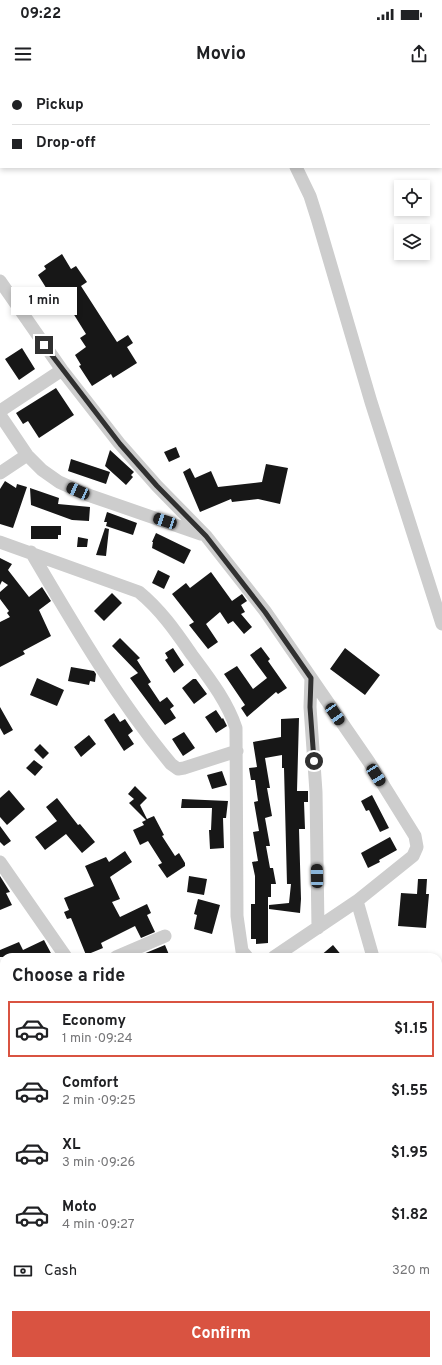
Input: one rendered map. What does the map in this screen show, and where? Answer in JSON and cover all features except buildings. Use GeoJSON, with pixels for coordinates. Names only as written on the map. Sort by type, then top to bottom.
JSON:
{"type":"FeatureCollection","features":[{"type":"Feature","properties":{"kind":"street"},"geometry":{"type":"LineString","coordinates":[[296,168],[310,196],[371,402],[442,624]]}},
{"type":"Feature","properties":{"kind":"street"},"geometry":{"type":"LineString","coordinates":[[0,281],[62,370],[120,444],[157,486],[206,536],[265,612],[311,678],[416,836],[417,847],[413,856],[357,901],[280,953]]}},
{"type":"Feature","properties":{"kind":"street"},"geometry":{"type":"LineString","coordinates":[[0,411],[62,370]]}},
{"type":"Feature","properties":{"kind":"street"},"geometry":{"type":"LineString","coordinates":[[0,415],[27,455],[42,470],[59,482],[88,495],[206,536]]}},
{"type":"Feature","properties":{"kind":"street"},"geometry":{"type":"LineString","coordinates":[[0,473],[27,455]]}},
{"type":"Feature","properties":{"kind":"street"},"geometry":{"type":"LineString","coordinates":[[0,542],[139,592],[154,604],[218,690],[231,713],[236,728],[236,916],[242,951],[244,953]]}},
{"type":"Feature","properties":{"kind":"street"},"geometry":{"type":"LineString","coordinates":[[31,552],[126,704],[171,764],[178,769],[184,768],[237,751]]}},
{"type":"Feature","properties":{"kind":"street"},"geometry":{"type":"LineString","coordinates":[[311,678],[310,707],[316,792],[318,928]]}},
{"type":"Feature","properties":{"kind":"street"},"geometry":{"type":"LineString","coordinates":[[0,862],[63,953]]}},
{"type":"Feature","properties":{"kind":"street"},"geometry":{"type":"LineString","coordinates":[[357,901],[372,953]]}},
{"type":"Feature","properties":{"kind":"street"},"geometry":{"type":"LineString","coordinates":[[125,953],[164,936]]}},
{"type":"Feature","properties":{"kind":"route"},"geometry":{"type":"LineString","coordinates":[[44,345],[120,444],[157,486],[206,536],[265,612],[311,678],[310,707],[314,761]]}}]}
